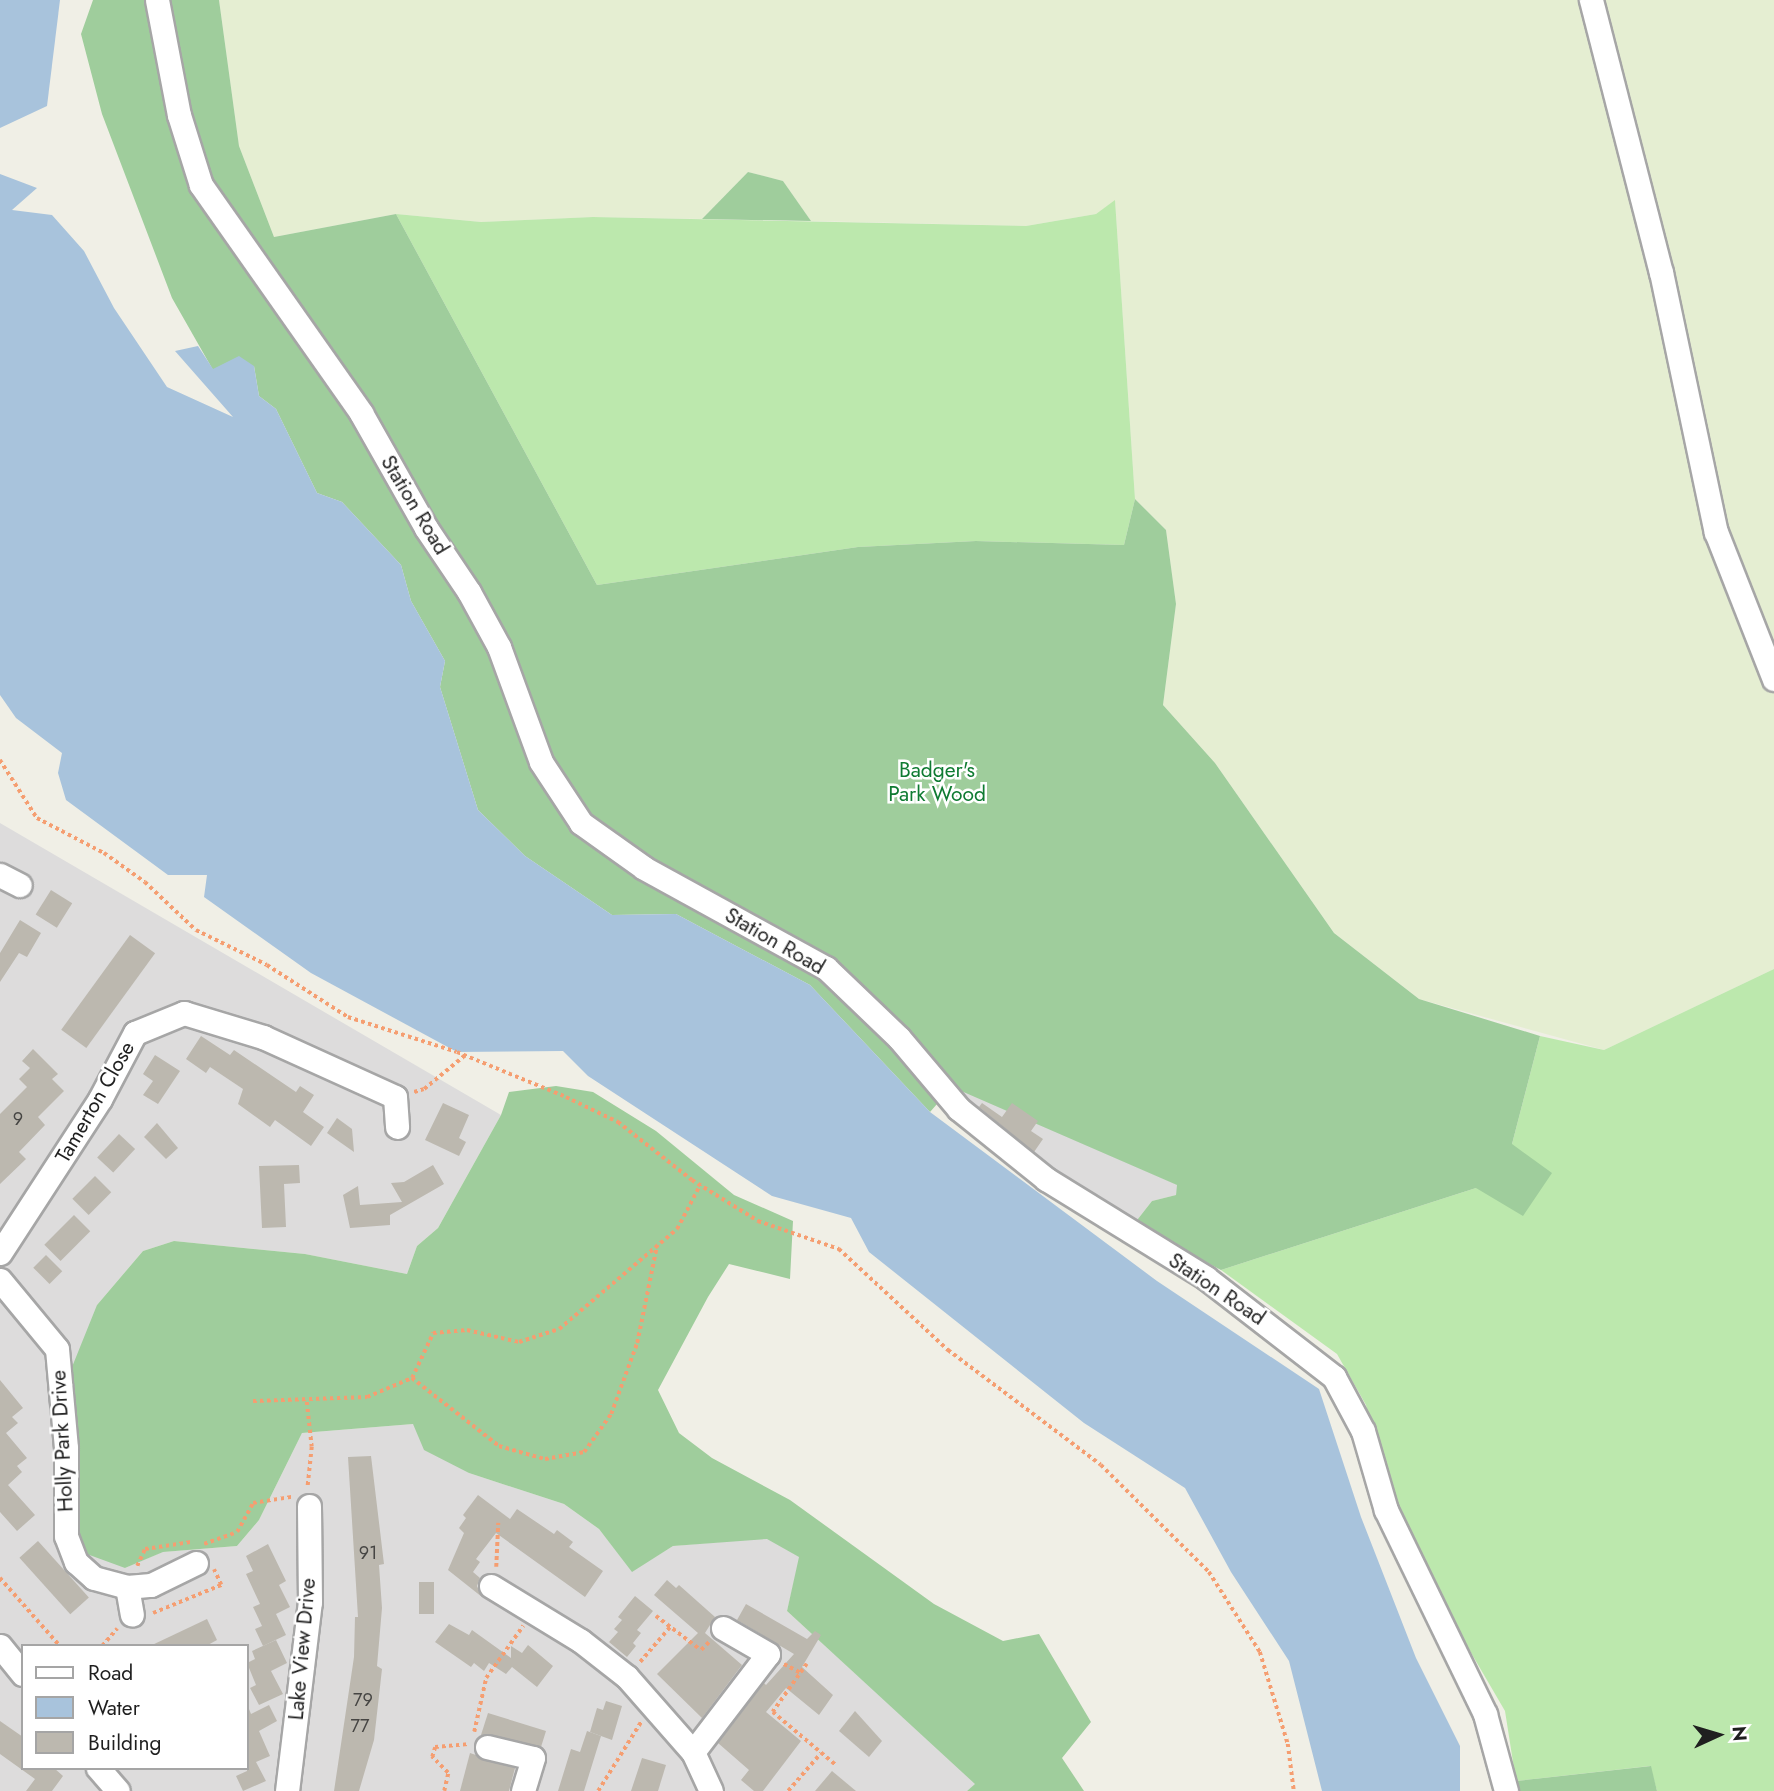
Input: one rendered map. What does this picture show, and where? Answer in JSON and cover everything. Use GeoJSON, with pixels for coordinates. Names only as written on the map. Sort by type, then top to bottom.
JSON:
{"type":"FeatureCollection","features":[{"type":"Feature","properties":{"kind":"street","name":"Station Road"},"geometry":{"type":"LineString","coordinates":[[158,0],[179,115],[201,185],[361,413],[426,528],[469,592],[499,647],[541,762],[581,823],[644,868],[826,968],[900,1038],[959,1109],[1024,1161],[1206,1278],[1334,1377],[1363,1432],[1385,1510],[1485,1714],[1506,1791]]}},
{"type":"Feature","properties":{"kind":"street"},"geometry":{"type":"LineString","coordinates":[[1591,0],[1661,272],[1716,532],[1774,680]]}},
{"type":"Feature","properties":{"kind":"street","name":"Tamerton Close"},"geometry":{"type":"LineString","coordinates":[[0,1253],[100,1099],[135,1033],[184,1013],[263,1037],[395,1097]]}},
{"type":"Feature","properties":{"kind":"street"},"geometry":{"type":"LineString","coordinates":[[395,1097],[397,1127]]}},
{"type":"Feature","properties":{"kind":"street","name":"Holly Park Drive"},"geometry":{"type":"LineString","coordinates":[[0,1280],[57,1349],[66,1448],[66,1536],[76,1562],[94,1578],[127,1587],[151,1585],[202,1553]]}},
{"type":"Feature","properties":{"kind":"street","name":"Lake View Drive"},"geometry":{"type":"LineString","coordinates":[[287,1791],[310,1602],[309,1501]]}},
{"type":"Feature","properties":{"kind":"street"},"geometry":{"type":"LineString","coordinates":[[491,1586],[627,1677],[693,1752],[711,1791]]}},
{"type":"Feature","properties":{"kind":"street"},"geometry":{"type":"LineString","coordinates":[[127,1587],[132,1615]]}},
{"type":"Feature","properties":{"kind":"street"},"geometry":{"type":"LineString","coordinates":[[693,1752],[768,1654],[723,1628]]}},
{"type":"Feature","properties":{"kind":"street"},"geometry":{"type":"LineString","coordinates":[[0,1646],[21,1672]]}},
{"type":"Feature","properties":{"kind":"street"},"geometry":{"type":"LineString","coordinates":[[488,1747],[533,1758],[523,1791]]}},
{"type":"Feature","properties":{"kind":"street"},"geometry":{"type":"LineString","coordinates":[[100,1770],[118,1791]]}},
{"type":"Feature","properties":{"kind":"path"},"geometry":{"type":"LineString","coordinates":[[0,760],[37,818],[104,853],[145,882],[196,930],[267,965],[348,1017],[464,1055],[618,1122],[700,1185],[758,1221],[839,1249],[948,1350],[1101,1465],[1209,1572],[1260,1652],[1288,1744],[1294,1791]]}},
{"type":"Feature","properties":{"kind":"path"},"geometry":{"type":"LineString","coordinates":[[395,1097],[424,1089],[464,1055]]}},
{"type":"Feature","properties":{"kind":"path"},"geometry":{"type":"LineString","coordinates":[[253,1401],[307,1402],[367,1397],[412,1378],[433,1333],[467,1329],[519,1342],[559,1329],[677,1229],[700,1185]]}},
{"type":"Feature","properties":{"kind":"path"},"geometry":{"type":"LineString","coordinates":[[412,1378],[499,1446],[545,1460],[584,1452],[611,1414],[637,1343],[658,1244]]}},
{"type":"Feature","properties":{"kind":"path"},"geometry":{"type":"LineString","coordinates":[[127,1587],[145,1549],[184,1541],[202,1553],[237,1532],[253,1503],[309,1501],[312,1447],[307,1402]]}},
{"type":"Feature","properties":{"kind":"path"},"geometry":{"type":"LineString","coordinates":[[491,1586],[496,1573],[498,1523]]}},
{"type":"Feature","properties":{"kind":"path"},"geometry":{"type":"LineString","coordinates":[[0,1578],[58,1644]]}},
{"type":"Feature","properties":{"kind":"path"},"geometry":{"type":"LineString","coordinates":[[104,1644],[132,1615],[164,1613],[221,1585],[218,1578]]}},
{"type":"Feature","properties":{"kind":"path"},"geometry":{"type":"LineString","coordinates":[[444,1791],[448,1773],[432,1757],[435,1747],[462,1747],[472,1742],[486,1678],[533,1612]]}},
{"type":"Feature","properties":{"kind":"path"},"geometry":{"type":"LineString","coordinates":[[656,1616],[701,1650],[723,1628]]}},
{"type":"Feature","properties":{"kind":"path"},"geometry":{"type":"LineString","coordinates":[[649,1651],[670,1627]]}},
{"type":"Feature","properties":{"kind":"path"},"geometry":{"type":"LineString","coordinates":[[807,1664],[773,1713],[836,1765]]}},
{"type":"Feature","properties":{"kind":"path"},"geometry":{"type":"LineString","coordinates":[[598,1791],[642,1721]]}},
{"type":"Feature","properties":{"kind":"path"},"geometry":{"type":"LineString","coordinates":[[788,1791],[821,1753]]}},
{"type":"Feature","properties":{"kind":"shaded area"},"geometry":{"type":"Polygon","coordinates":[[[0,823],[501,1115],[438,1228],[417,1246],[407,1274],[305,1254],[174,1241],[143,1251],[97,1305],[125,1568],[162,1552],[237,1546],[259,1520],[302,1433],[413,1424],[469,1473],[564,1504],[599,1529],[632,1571],[673,1546],[767,1538],[800,1557],[787,1611],[976,1784],[967,1791],[0,1791],[0,823]]]}},
{"type":"Feature","properties":{"kind":"shaded area"},"geometry":{"type":"Polygon","coordinates":[[[952,1086],[1178,1185],[1176,1195],[1152,1201],[1134,1224],[969,1113],[952,1086]]]}},
{"type":"Feature","properties":{"kind":"green space","name":"Badger's Park Wood"},"geometry":{"type":"Polygon","coordinates":[[[93,0],[219,0],[239,146],[274,237],[396,214],[597,585],[858,547],[976,541],[1124,545],[1135,499],[1166,530],[1176,604],[1163,705],[1215,763],[1334,933],[1419,999],[1540,1036],[1512,1144],[1552,1173],[1523,1216],[1476,1188],[1221,1270],[1134,1224],[1152,1201],[1176,1195],[1177,1185],[952,1087],[930,1112],[810,985],[676,914],[612,915],[525,856],[478,810],[440,687],[445,661],[411,601],[401,565],[342,502],[317,493],[276,409],[259,396],[254,366],[213,370],[172,298],[102,114],[81,34],[93,0]]]}},
{"type":"Feature","properties":{"kind":"green space"},"geometry":{"type":"Polygon","coordinates":[[[219,0],[1774,0],[1774,969],[1604,1050],[1419,999],[1334,933],[1215,763],[1163,705],[1176,604],[1166,530],[1135,499],[1115,201],[1096,214],[1026,226],[811,221],[783,181],[748,172],[702,219],[593,217],[481,222],[396,214],[274,237],[239,146],[219,0]]]}},
{"type":"Feature","properties":{"kind":"green space"},"geometry":{"type":"Polygon","coordinates":[[[748,172],[783,181],[811,221],[702,219],[748,172]]]}},
{"type":"Feature","properties":{"kind":"green space"},"geometry":{"type":"Polygon","coordinates":[[[1115,200],[1135,499],[1124,545],[976,541],[858,547],[597,585],[396,214],[481,222],[593,217],[1026,226],[1096,214],[1115,200]]]}},
{"type":"Feature","properties":{"kind":"green space"},"geometry":{"type":"Polygon","coordinates":[[[1774,969],[1774,1791],[1657,1791],[1650,1766],[1516,1781],[1505,1711],[1431,1584],[1377,1463],[1366,1405],[1337,1354],[1221,1270],[1476,1188],[1512,1144],[1540,1036],[1604,1050],[1774,969]]]}},
{"type":"Feature","properties":{"kind":"green space"},"geometry":{"type":"Polygon","coordinates":[[[556,1086],[593,1092],[656,1131],[734,1195],[793,1221],[790,1279],[729,1264],[708,1297],[658,1390],[679,1433],[712,1458],[790,1500],[934,1604],[1003,1641],[1039,1634],[1091,1722],[1062,1758],[1084,1791],[967,1791],[975,1784],[787,1611],[799,1557],[767,1539],[673,1546],[632,1572],[599,1529],[564,1504],[469,1473],[424,1450],[413,1424],[302,1433],[259,1520],[237,1546],[163,1552],[125,1568],[84,1553],[74,1517],[70,1372],[97,1305],[143,1251],[174,1241],[305,1254],[407,1274],[417,1246],[438,1228],[501,1115],[509,1092],[556,1086]]]}},
{"type":"Feature","properties":{"kind":"green space"},"geometry":{"type":"Polygon","coordinates":[[[1651,1766],[1657,1791],[1516,1791],[1516,1781],[1651,1766]]]}},
{"type":"Feature","properties":{"kind":"water"},"geometry":{"type":"Polygon","coordinates":[[[0,0],[60,0],[47,106],[0,128],[0,0]]]}},
{"type":"Feature","properties":{"kind":"water"},"geometry":{"type":"Polygon","coordinates":[[[0,174],[37,188],[12,210],[52,215],[84,251],[114,308],[167,387],[233,417],[175,351],[198,346],[213,369],[239,356],[254,366],[259,396],[276,409],[317,493],[342,502],[401,565],[411,601],[445,661],[440,687],[478,810],[525,856],[612,915],[676,914],[810,985],[930,1112],[1157,1281],[1319,1389],[1361,1517],[1416,1658],[1460,1746],[1460,1791],[1322,1791],[1289,1661],[1231,1572],[1185,1488],[1084,1423],[869,1252],[851,1218],[772,1196],[588,1076],[563,1051],[457,1052],[311,973],[204,897],[207,875],[168,875],[66,800],[58,773],[62,753],[16,718],[0,695],[0,174]]]}},
{"type":"Feature","properties":{"kind":"building"},"geometry":{"type":"Polygon","coordinates":[[[51,890],[72,903],[57,928],[36,915],[51,890]]]}},
{"type":"Feature","properties":{"kind":"building"},"geometry":{"type":"Polygon","coordinates":[[[20,920],[41,933],[27,957],[19,953],[0,982],[0,953],[20,920]]]}},
{"type":"Feature","properties":{"kind":"building"},"geometry":{"type":"Polygon","coordinates":[[[130,935],[155,953],[86,1048],[61,1030],[130,935]]]}},
{"type":"Feature","properties":{"kind":"building"},"geometry":{"type":"Polygon","coordinates":[[[201,1036],[230,1055],[234,1050],[296,1092],[300,1086],[314,1095],[303,1112],[324,1127],[311,1146],[275,1120],[270,1127],[238,1104],[243,1089],[210,1067],[206,1073],[186,1059],[201,1036]]]}},
{"type":"Feature","properties":{"kind":"building"},"geometry":{"type":"Polygon","coordinates":[[[33,1049],[58,1074],[52,1079],[64,1091],[38,1117],[45,1125],[19,1152],[26,1159],[0,1184],[0,1114],[27,1087],[19,1079],[30,1068],[22,1061],[33,1049]]]}},
{"type":"Feature","properties":{"kind":"building"},"geometry":{"type":"Polygon","coordinates":[[[155,1055],[180,1071],[158,1104],[143,1095],[153,1081],[143,1074],[155,1055]]]}},
{"type":"Feature","properties":{"kind":"building"},"geometry":{"type":"Polygon","coordinates":[[[443,1103],[469,1115],[459,1138],[466,1142],[459,1156],[425,1140],[443,1103]]]}},
{"type":"Feature","properties":{"kind":"building"},"geometry":{"type":"Polygon","coordinates":[[[982,1103],[1002,1117],[1012,1103],[1038,1121],[1031,1131],[1043,1139],[1034,1152],[979,1107],[982,1103]]]}},
{"type":"Feature","properties":{"kind":"building"},"geometry":{"type":"Polygon","coordinates":[[[337,1118],[352,1129],[354,1152],[327,1133],[337,1118]]]}},
{"type":"Feature","properties":{"kind":"building"},"geometry":{"type":"Polygon","coordinates":[[[157,1123],[178,1148],[166,1159],[144,1137],[157,1123]]]}},
{"type":"Feature","properties":{"kind":"building"},"geometry":{"type":"Polygon","coordinates":[[[119,1134],[135,1149],[113,1172],[97,1157],[119,1134]]]}},
{"type":"Feature","properties":{"kind":"building"},"geometry":{"type":"Polygon","coordinates":[[[299,1165],[300,1183],[284,1184],[286,1227],[262,1228],[259,1166],[299,1165]]]}},
{"type":"Feature","properties":{"kind":"building"},"geometry":{"type":"Polygon","coordinates":[[[433,1165],[444,1184],[390,1215],[390,1225],[350,1228],[343,1195],[358,1186],[360,1205],[402,1202],[391,1183],[404,1182],[433,1165]]]}},
{"type":"Feature","properties":{"kind":"building"},"geometry":{"type":"Polygon","coordinates":[[[95,1176],[111,1192],[89,1215],[72,1199],[95,1176]]]}},
{"type":"Feature","properties":{"kind":"building"},"geometry":{"type":"Polygon","coordinates":[[[74,1215],[90,1231],[61,1261],[44,1245],[74,1215]]]}},
{"type":"Feature","properties":{"kind":"building"},"geometry":{"type":"Polygon","coordinates":[[[46,1255],[62,1271],[50,1284],[33,1268],[46,1255]]]}},
{"type":"Feature","properties":{"kind":"building"},"geometry":{"type":"Polygon","coordinates":[[[0,1380],[23,1408],[12,1417],[18,1423],[6,1433],[27,1458],[17,1466],[22,1472],[8,1485],[35,1515],[17,1531],[0,1512],[0,1380]]]}},
{"type":"Feature","properties":{"kind":"building"},"geometry":{"type":"Polygon","coordinates":[[[371,1456],[384,1564],[379,1565],[382,1608],[377,1666],[382,1669],[374,1740],[359,1791],[334,1791],[354,1657],[355,1617],[358,1617],[348,1457],[371,1456]]]}},
{"type":"Feature","properties":{"kind":"building"},"geometry":{"type":"Polygon","coordinates":[[[478,1495],[510,1519],[517,1509],[554,1534],[557,1530],[573,1542],[569,1547],[603,1571],[585,1597],[496,1533],[476,1559],[480,1562],[473,1572],[480,1578],[477,1586],[482,1597],[448,1570],[464,1533],[459,1528],[466,1518],[463,1515],[478,1495]]]}},
{"type":"Feature","properties":{"kind":"building"},"geometry":{"type":"Polygon","coordinates":[[[38,1541],[89,1597],[70,1614],[19,1558],[38,1541]]]}},
{"type":"Feature","properties":{"kind":"building"},"geometry":{"type":"Polygon","coordinates":[[[268,1544],[286,1581],[279,1585],[290,1607],[276,1614],[286,1635],[263,1646],[255,1629],[262,1626],[253,1607],[260,1604],[246,1574],[253,1571],[246,1556],[268,1544]]]}},
{"type":"Feature","properties":{"kind":"building"},"geometry":{"type":"Polygon","coordinates":[[[667,1580],[676,1588],[679,1585],[715,1617],[705,1633],[742,1665],[702,1718],[657,1674],[698,1633],[654,1595],[667,1580]]]}},
{"type":"Feature","properties":{"kind":"building"},"geometry":{"type":"Polygon","coordinates":[[[419,1582],[434,1582],[434,1614],[419,1614],[419,1582]]]}},
{"type":"Feature","properties":{"kind":"building"},"geometry":{"type":"Polygon","coordinates":[[[635,1596],[653,1611],[637,1630],[641,1633],[633,1643],[636,1646],[627,1657],[609,1642],[618,1632],[614,1629],[622,1620],[618,1617],[635,1596]]]}},
{"type":"Feature","properties":{"kind":"building"},"geometry":{"type":"Polygon","coordinates":[[[746,1604],[807,1639],[815,1631],[821,1635],[802,1667],[833,1695],[819,1715],[786,1688],[766,1712],[801,1741],[763,1791],[754,1791],[741,1780],[749,1770],[718,1743],[764,1683],[766,1685],[794,1654],[737,1620],[746,1604]]]}},
{"type":"Feature","properties":{"kind":"building"},"geometry":{"type":"Polygon","coordinates":[[[207,1619],[217,1640],[210,1644],[154,1644],[207,1619]]]}},
{"type":"Feature","properties":{"kind":"building"},"geometry":{"type":"Polygon","coordinates":[[[449,1624],[469,1635],[472,1630],[511,1658],[511,1646],[522,1653],[528,1645],[553,1666],[537,1687],[512,1667],[506,1674],[489,1663],[484,1671],[474,1663],[471,1667],[435,1642],[449,1624]]]}},
{"type":"Feature","properties":{"kind":"building"},"geometry":{"type":"Polygon","coordinates":[[[276,1640],[287,1663],[271,1671],[283,1694],[259,1705],[250,1688],[256,1685],[248,1665],[248,1662],[255,1659],[252,1651],[276,1640]]]}},
{"type":"Feature","properties":{"kind":"building"},"geometry":{"type":"Polygon","coordinates":[[[606,1701],[622,1706],[612,1740],[590,1732],[597,1708],[603,1710],[606,1701]]]}},
{"type":"Feature","properties":{"kind":"building"},"geometry":{"type":"Polygon","coordinates":[[[269,1705],[277,1721],[259,1731],[270,1756],[256,1762],[266,1781],[243,1791],[236,1776],[247,1771],[248,1706],[251,1714],[269,1705]]]}},
{"type":"Feature","properties":{"kind":"building"},"geometry":{"type":"Polygon","coordinates":[[[855,1711],[882,1741],[869,1757],[839,1731],[855,1711]]]}},
{"type":"Feature","properties":{"kind":"building"},"geometry":{"type":"Polygon","coordinates":[[[488,1713],[546,1731],[541,1747],[481,1735],[488,1713]]]}},
{"type":"Feature","properties":{"kind":"building"},"geometry":{"type":"Polygon","coordinates":[[[0,1721],[21,1736],[21,1769],[0,1754],[0,1721]]]}},
{"type":"Feature","properties":{"kind":"building"},"geometry":{"type":"Polygon","coordinates":[[[587,1731],[601,1736],[584,1791],[558,1791],[571,1749],[580,1752],[587,1731]]]}},
{"type":"Feature","properties":{"kind":"building"},"geometry":{"type":"Polygon","coordinates":[[[470,1753],[515,1768],[509,1791],[460,1791],[470,1753]]]}},
{"type":"Feature","properties":{"kind":"building"},"geometry":{"type":"Polygon","coordinates":[[[642,1758],[666,1765],[658,1791],[631,1791],[642,1758]]]}},
{"type":"Feature","properties":{"kind":"building"},"geometry":{"type":"Polygon","coordinates":[[[22,1770],[56,1770],[63,1776],[52,1791],[26,1791],[35,1779],[22,1770]]]}},
{"type":"Feature","properties":{"kind":"building"},"geometry":{"type":"Polygon","coordinates":[[[832,1771],[856,1791],[815,1791],[832,1771]]]}}]}
